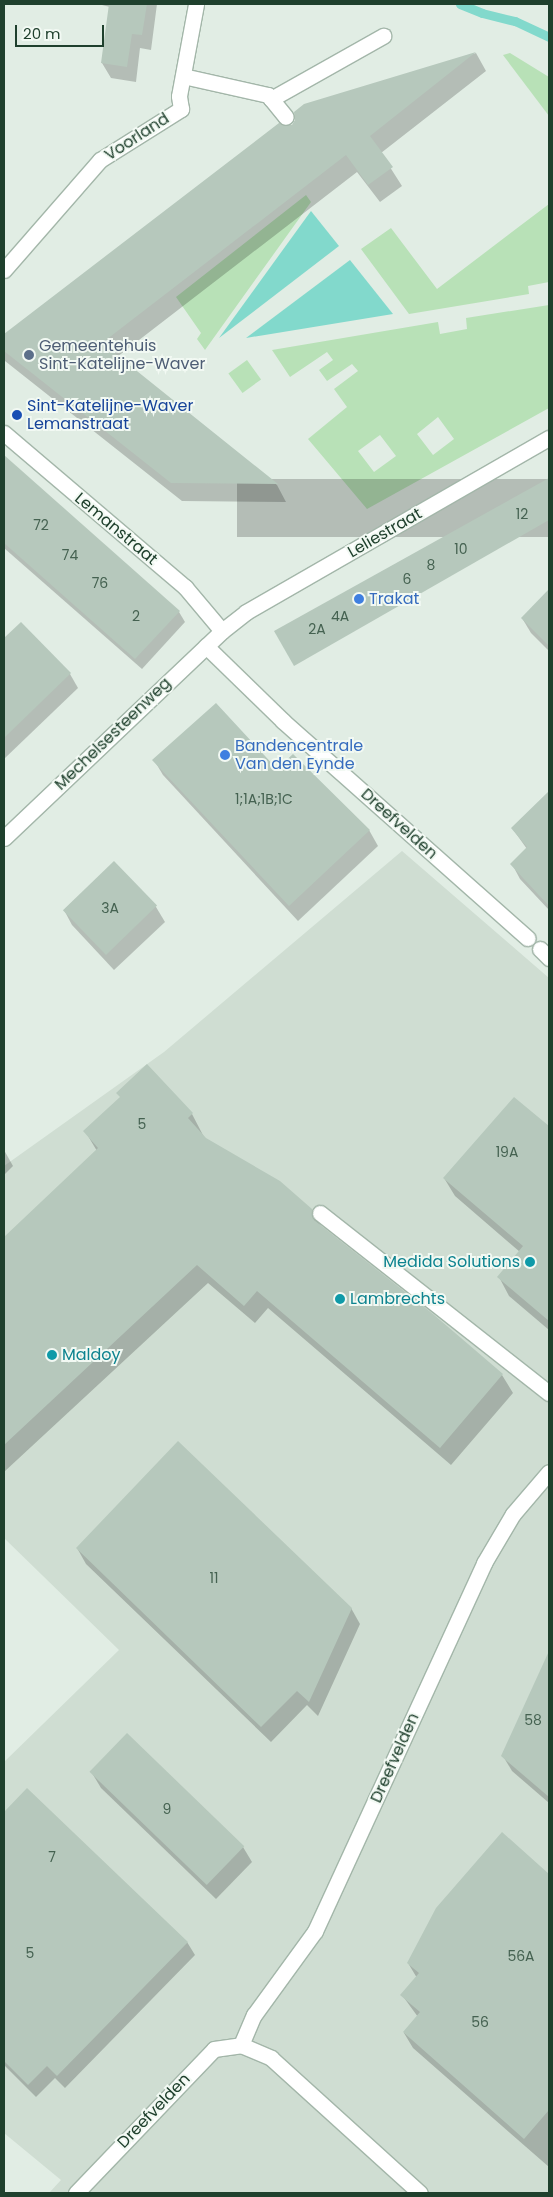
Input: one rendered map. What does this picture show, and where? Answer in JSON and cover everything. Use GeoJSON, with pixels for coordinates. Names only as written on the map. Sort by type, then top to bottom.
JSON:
{"type":"FeatureCollection","features":[{"type":"Feature","properties":{"kind":"street","name":"Voorland"},"geometry":{"type":"LineString","coordinates":[[4,270],[100,160],[181,109],[179,96],[196,4]]}},
{"type":"Feature","properties":{"kind":"street"},"geometry":{"type":"LineString","coordinates":[[271,99],[383,36]]}},
{"type":"Feature","properties":{"kind":"street"},"geometry":{"type":"LineString","coordinates":[[183,76],[268,95],[286,118]]}},
{"type":"Feature","properties":{"kind":"street","name":"Lemanstraat"},"geometry":{"type":"LineString","coordinates":[[4,433],[185,587],[222,631]]}},
{"type":"Feature","properties":{"kind":"street","name":"Leliestraat"},"geometry":{"type":"LineString","coordinates":[[222,631],[246,612],[549,438]]}},
{"type":"Feature","properties":{"kind":"street","name":"Mechelsesteenweg"},"geometry":{"type":"LineString","coordinates":[[4,838],[222,631]]}},
{"type":"Feature","properties":{"kind":"street","name":"Dreefvelden"},"geometry":{"type":"LineString","coordinates":[[206,646],[276,715],[527,938]]}},
{"type":"Feature","properties":{"kind":"street"},"geometry":{"type":"LineString","coordinates":[[320,1213],[549,1393]]}},
{"type":"Feature","properties":{"kind":"street","name":"Dreefvelden"},"geometry":{"type":"LineString","coordinates":[[76,2193],[214,2049],[241,2045],[254,2015],[315,1931],[484,1562],[513,1514],[549,1472]]}},
{"type":"Feature","properties":{"kind":"street"},"geometry":{"type":"LineString","coordinates":[[241,2045],[271,2058],[420,2193]]}},
{"type":"Feature","properties":{"kind":"shaded area"},"geometry":{"type":"Polygon","coordinates":[[[402,851],[549,978],[549,2193],[49,2193],[61,2180],[4,2133],[4,1762],[119,1650],[4,1538],[4,1166],[164,1052],[402,851]]]}},
{"type":"Feature","properties":{"kind":"green space"},"geometry":{"type":"Polygon","coordinates":[[[510,53],[549,77],[549,116],[503,55],[510,53]]]}},
{"type":"Feature","properties":{"kind":"green space"},"geometry":{"type":"Polygon","coordinates":[[[306,195],[311,202],[205,350],[197,339],[201,333],[176,297],[306,195]]]}},
{"type":"Feature","properties":{"kind":"green space"},"geometry":{"type":"Polygon","coordinates":[[[549,204],[549,282],[528,286],[529,294],[409,314],[361,249],[391,228],[437,289],[549,204]]]}},
{"type":"Feature","properties":{"kind":"green space"},"geometry":{"type":"Polygon","coordinates":[[[549,305],[549,408],[367,509],[308,439],[347,407],[334,389],[358,371],[352,364],[327,381],[319,370],[333,360],[327,352],[290,377],[272,350],[438,322],[440,334],[467,329],[466,318],[549,305]],[[438,417],[417,434],[433,455],[454,439],[438,417]],[[380,435],[358,451],[374,472],[396,456],[380,435]]]}},
{"type":"Feature","properties":{"kind":"green space"},"geometry":{"type":"Polygon","coordinates":[[[247,360],[261,379],[242,393],[228,374],[247,360]]]}},
{"type":"Feature","properties":{"kind":"water"},"geometry":{"type":"Polygon","coordinates":[[[311,211],[339,246],[219,338],[311,211]]]}},
{"type":"Feature","properties":{"kind":"water"},"geometry":{"type":"Polygon","coordinates":[[[350,260],[393,314],[246,338],[350,260]]]}},
{"type":"Feature","properties":{"kind":"building"},"geometry":{"type":"Polygon","coordinates":[[[109,4],[147,4],[142,35],[132,34],[127,67],[101,63],[109,4]]]}},
{"type":"Feature","properties":{"kind":"building"},"geometry":{"type":"Polygon","coordinates":[[[476,52],[370,136],[393,167],[368,185],[346,155],[102,343],[278,484],[171,483],[4,351],[4,334],[279,123],[292,125],[295,120],[294,112],[304,104],[476,52]]]}},
{"type":"Feature","properties":{"kind":"building"},"geometry":{"type":"Polygon","coordinates":[[[4,455],[180,611],[135,659],[4,543],[4,455]]]}},
{"type":"Feature","properties":{"kind":"building"},"geometry":{"type":"Polygon","coordinates":[[[549,478],[549,520],[294,666],[274,631],[549,478]]]}},
{"type":"Feature","properties":{"kind":"building"},"geometry":{"type":"Polygon","coordinates":[[[549,589],[549,646],[521,618],[549,589]]]}},
{"type":"Feature","properties":{"kind":"building"},"geometry":{"type":"Polygon","coordinates":[[[21,622],[71,673],[4,738],[4,638],[21,622]]]}},
{"type":"Feature","properties":{"kind":"building"},"geometry":{"type":"Polygon","coordinates":[[[216,703],[277,769],[293,754],[370,830],[289,906],[152,760],[216,703]]]}},
{"type":"Feature","properties":{"kind":"building"},"geometry":{"type":"Polygon","coordinates":[[[549,791],[549,906],[510,864],[527,847],[511,828],[549,791]]]}},
{"type":"Feature","properties":{"kind":"building"},"geometry":{"type":"Polygon","coordinates":[[[114,861],[157,906],[106,955],[63,910],[114,861]]]}},
{"type":"Feature","properties":{"kind":"building"},"geometry":{"type":"Polygon","coordinates":[[[147,1064],[193,1113],[188,1118],[206,1138],[280,1181],[312,1209],[314,1220],[433,1314],[503,1374],[440,1448],[257,1291],[244,1306],[197,1265],[4,1445],[4,1237],[98,1148],[83,1131],[120,1097],[116,1093],[147,1064]]]}},
{"type":"Feature","properties":{"kind":"building"},"geometry":{"type":"Polygon","coordinates":[[[514,1097],[549,1126],[549,1321],[497,1277],[523,1246],[443,1178],[514,1097]]]}},
{"type":"Feature","properties":{"kind":"building"},"geometry":{"type":"Polygon","coordinates":[[[178,1441],[352,1608],[309,1702],[297,1691],[261,1727],[76,1548],[178,1441]]]}},
{"type":"Feature","properties":{"kind":"building"},"geometry":{"type":"Polygon","coordinates":[[[549,1651],[549,1797],[501,1756],[549,1651]]]}},
{"type":"Feature","properties":{"kind":"building"},"geometry":{"type":"Polygon","coordinates":[[[127,1733],[244,1846],[207,1885],[89,1772],[127,1733]]]}},
{"type":"Feature","properties":{"kind":"building"},"geometry":{"type":"Polygon","coordinates":[[[27,1788],[188,1942],[57,2076],[47,2066],[28,2085],[4,2061],[4,1812],[27,1788]]]}},
{"type":"Feature","properties":{"kind":"building"},"geometry":{"type":"Polygon","coordinates":[[[502,1832],[549,1874],[549,2110],[524,2139],[403,2032],[420,2012],[400,1995],[419,1973],[407,1963],[436,1908],[502,1832]]]}},
{"type":"Feature","properties":{"kind":"waterway"},"geometry":{"type":"LineString","coordinates":[[460,4],[482,13],[515,21],[549,37]]}},
{"type":"Feature","properties":{"kind":"place","name":"Gemeentehuis Sint-Katelijne-Waver"},"geometry":{"type":"Point","coordinates":[29,355]}},
{"type":"Feature","properties":{"kind":"place","name":"Sint-Katelijne-Waver Lemanstraat"},"geometry":{"type":"Point","coordinates":[17,415]}},
{"type":"Feature","properties":{"kind":"place","name":"Trakat"},"geometry":{"type":"Point","coordinates":[359,599]}},
{"type":"Feature","properties":{"kind":"place","name":"Bandencentrale Van den Eynde"},"geometry":{"type":"Point","coordinates":[225,755]}},
{"type":"Feature","properties":{"kind":"place","name":"Medida Solutions"},"geometry":{"type":"Point","coordinates":[530,1262]}},
{"type":"Feature","properties":{"kind":"place","name":"Lambrechts"},"geometry":{"type":"Point","coordinates":[340,1299]}},
{"type":"Feature","properties":{"kind":"place","name":"Maldoy"},"geometry":{"type":"Point","coordinates":[52,1355]}}]}
